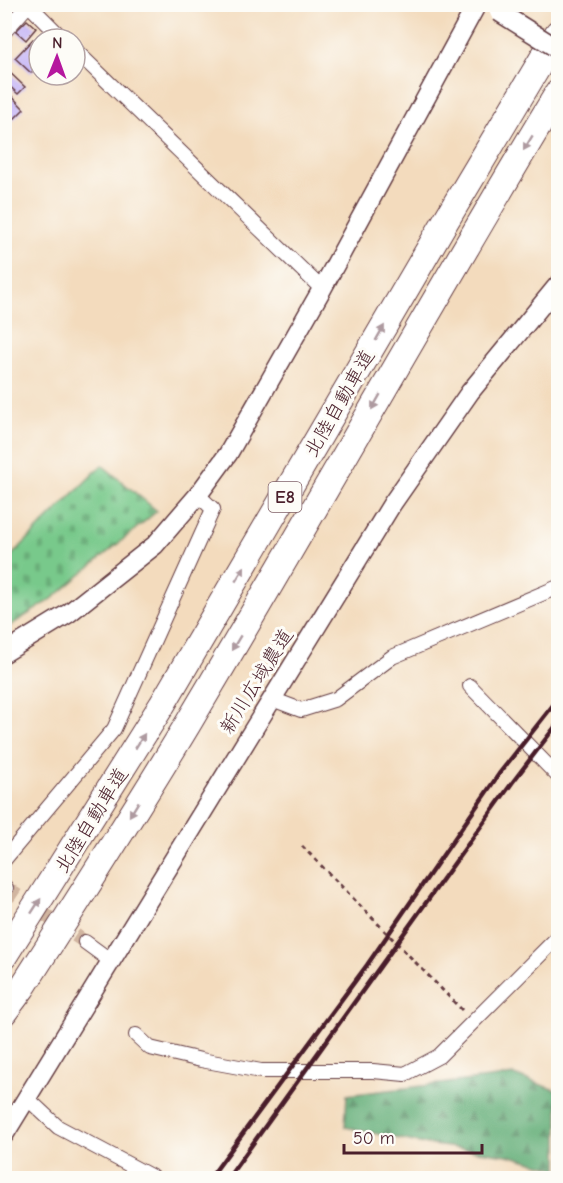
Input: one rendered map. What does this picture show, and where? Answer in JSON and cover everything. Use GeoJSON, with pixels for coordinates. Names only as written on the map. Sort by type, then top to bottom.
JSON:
{"type":"FeatureCollection","features":[{"type":"Feature","properties":{"kind":"highway","name":"北陸自動車道"},"geometry":{"type":"LineString","coordinates":[[4,956],[162,705],[558,33]]}},
{"type":"Feature","properties":{"kind":"highway","name":"北陸自動車道"},"geometry":{"type":"LineString","coordinates":[[4,1012],[34,969],[188,724],[306,525],[471,237],[558,93]]}},
{"type":"Feature","properties":{"kind":"street"},"geometry":{"type":"LineString","coordinates":[[4,32],[29,5],[51,27]]}},
{"type":"Feature","properties":{"kind":"street"},"geometry":{"type":"LineString","coordinates":[[4,653],[69,613],[155,545],[198,495],[228,454],[485,7],[558,49]]}},
{"type":"Feature","properties":{"kind":"street"},"geometry":{"type":"LineString","coordinates":[[87,62],[321,289]]}},
{"type":"Feature","properties":{"kind":"street","name":"新川広域農道"},"geometry":{"type":"LineString","coordinates":[[4,1134],[392,504],[470,392],[558,285]]}},
{"type":"Feature","properties":{"kind":"street"},"geometry":{"type":"LineString","coordinates":[[4,860],[114,729],[213,509],[198,495]]}},
{"type":"Feature","properties":{"kind":"street"},"geometry":{"type":"LineString","coordinates":[[272,699],[301,710],[336,699],[392,657],[558,587]]}},
{"type":"Feature","properties":{"kind":"street"},"geometry":{"type":"LineString","coordinates":[[470,686],[558,776]]}},
{"type":"Feature","properties":{"kind":"street"},"geometry":{"type":"LineString","coordinates":[[136,1035],[150,1048],[261,1071],[373,1071],[405,1074],[439,1056],[558,937]]}},
{"type":"Feature","properties":{"kind":"street"},"geometry":{"type":"LineString","coordinates":[[85,942],[111,961]]}},
{"type":"Feature","properties":{"kind":"street"},"geometry":{"type":"LineString","coordinates":[[27,1098],[58,1127],[154,1179]]}},
{"type":"Feature","properties":{"kind":"path"},"geometry":{"type":"LineString","coordinates":[[302,846],[474,1022]]}},
{"type":"Feature","properties":{"kind":"green space"},"geometry":{"type":"Polygon","coordinates":[[[102,465],[157,511],[52,599],[5,629],[5,562],[102,465]]]}},
{"type":"Feature","properties":{"kind":"green space"},"geometry":{"type":"Polygon","coordinates":[[[514,1075],[558,1091],[558,1169],[507,1155],[419,1143],[345,1127],[347,1095],[514,1075]]]}},
{"type":"Feature","properties":{"kind":"building"},"geometry":{"type":"Polygon","coordinates":[[[27,20],[35,27],[27,27],[26,40],[16,31],[27,20]]]}},
{"type":"Feature","properties":{"kind":"building"},"geometry":{"type":"Polygon","coordinates":[[[27,45],[27,69],[15,58],[27,45]]]}},
{"type":"Feature","properties":{"kind":"building"},"geometry":{"type":"Polygon","coordinates":[[[4,67],[25,87],[18,94],[4,81],[4,67]]]}},
{"type":"Feature","properties":{"kind":"building"},"geometry":{"type":"Polygon","coordinates":[[[4,88],[24,109],[12,121],[4,113],[4,88]]]}},
{"type":"Feature","properties":{"kind":"tunnel"},"geometry":{"type":"LineString","coordinates":[[6,888],[85,942]]}},
{"type":"Feature","properties":{"kind":"railway"},"geometry":{"type":"LineString","coordinates":[[210,1178],[367,965],[499,774],[558,699]]}},
{"type":"Feature","properties":{"kind":"railway"},"geometry":{"type":"LineString","coordinates":[[228,1178],[512,783],[558,723]]}}]}
